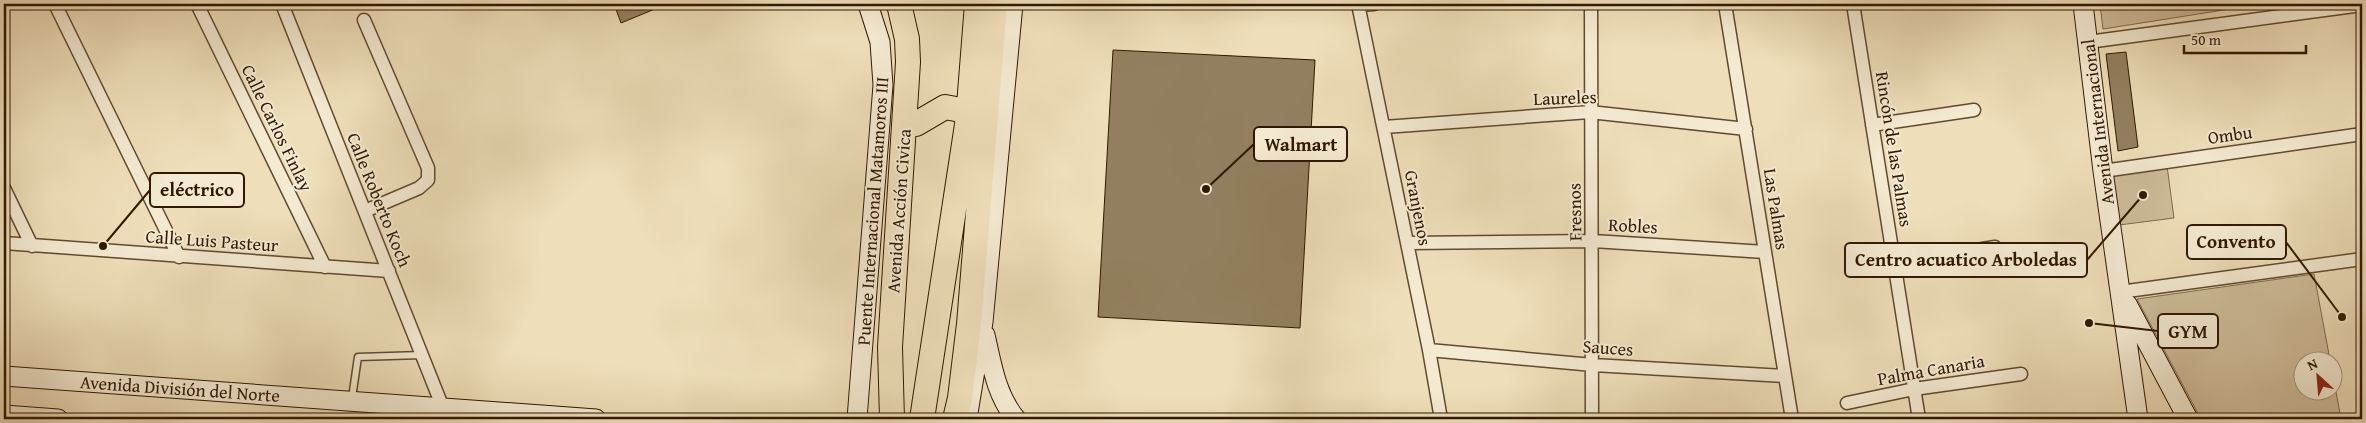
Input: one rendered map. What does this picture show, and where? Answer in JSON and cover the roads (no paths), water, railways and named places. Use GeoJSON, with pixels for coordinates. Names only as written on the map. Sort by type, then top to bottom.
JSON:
{"type":"FeatureCollection","features":[{"type":"Feature","properties":{"kind":"highway","name":"Avenida Acción Civica"},"geometry":{"type":"LineString","coordinates":[[892,419],[890,347],[908,62],[907,39],[899,4]]}},
{"type":"Feature","properties":{"kind":"highway"},"geometry":{"type":"LineString","coordinates":[[896,419],[920,47],[913,4]]}},
{"type":"Feature","properties":{"kind":"highway"},"geometry":{"type":"LineString","coordinates":[[922,419],[968,118],[975,12],[995,4],[969,324],[960,398],[955,419]]}},
{"type":"Feature","properties":{"kind":"highway"},"geometry":{"type":"LineString","coordinates":[[916,124],[945,107],[961,110],[968,118]]}},
{"type":"Feature","properties":{"kind":"street"},"geometry":{"type":"LineString","coordinates":[[55,4],[179,257]]}},
{"type":"Feature","properties":{"kind":"street","name":"Calle Carlos Finlay"},"geometry":{"type":"LineString","coordinates":[[197,4],[325,267]]}},
{"type":"Feature","properties":{"kind":"street","name":"Calle Roberto Koch"},"geometry":{"type":"LineString","coordinates":[[282,4],[443,408]]}},
{"type":"Feature","properties":{"kind":"street","name":"Puente Internacional Matamoros III"},"geometry":{"type":"LineString","coordinates":[[857,419],[883,85],[880,42],[868,4]]}},
{"type":"Feature","properties":{"kind":"street"},"geometry":{"type":"LineString","coordinates":[[967,419],[983,322],[995,4]]}},
{"type":"Feature","properties":{"kind":"street"},"geometry":{"type":"LineString","coordinates":[[1358,4],[1374,4]]}},
{"type":"Feature","properties":{"kind":"street","name":"Granjenos"},"geometry":{"type":"LineString","coordinates":[[1358,4],[1408,243],[1441,419]]}},
{"type":"Feature","properties":{"kind":"street","name":"Fresnos"},"geometry":{"type":"LineString","coordinates":[[1591,4],[1592,419]]}},
{"type":"Feature","properties":{"kind":"street","name":"Las Palmas"},"geometry":{"type":"LineString","coordinates":[[1725,4],[1792,419]]}},
{"type":"Feature","properties":{"kind":"street","name":"Rincón de las Palmas"},"geometry":{"type":"LineString","coordinates":[[1854,4],[1919,419]]}},
{"type":"Feature","properties":{"kind":"street","name":"Avenida Internacional"},"geometry":{"type":"LineString","coordinates":[[2083,4],[2103,171],[2138,419]]}},
{"type":"Feature","properties":{"kind":"street"},"geometry":{"type":"LineString","coordinates":[[2088,42],[2362,5]]}},
{"type":"Feature","properties":{"kind":"street"},"geometry":{"type":"LineString","coordinates":[[364,20],[428,168],[428,180],[419,188],[365,211]]}},
{"type":"Feature","properties":{"kind":"street"},"geometry":{"type":"LineString","coordinates":[[1872,125],[1974,110]]}},
{"type":"Feature","properties":{"kind":"street","name":"Laureles"},"geometry":{"type":"LineString","coordinates":[[1384,127],[1590,112],[1746,128]]}},
{"type":"Feature","properties":{"kind":"street","name":"Ombu"},"geometry":{"type":"LineString","coordinates":[[2103,171],[2362,134]]}},
{"type":"Feature","properties":{"kind":"street"},"geometry":{"type":"LineString","coordinates":[[4,188],[32,246]]}},
{"type":"Feature","properties":{"kind":"street","name":"Robles"},"geometry":{"type":"LineString","coordinates":[[1408,243],[1593,241],[1765,252]]}},
{"type":"Feature","properties":{"kind":"street","name":"Calle Luis Pasteur"},"geometry":{"type":"LineString","coordinates":[[4,243],[389,271]]}},
{"type":"Feature","properties":{"kind":"street"},"geometry":{"type":"LineString","coordinates":[[1896,263],[1995,247]]}},
{"type":"Feature","properties":{"kind":"street"},"geometry":{"type":"LineString","coordinates":[[2188,419],[2120,292],[2362,259]]}},
{"type":"Feature","properties":{"kind":"street"},"geometry":{"type":"LineString","coordinates":[[983,322],[995,380],[1002,398],[1016,419]]}},
{"type":"Feature","properties":{"kind":"street","name":"Sauces"},"geometry":{"type":"LineString","coordinates":[[1429,350],[1592,365],[1785,376]]}},
{"type":"Feature","properties":{"kind":"street","name":"Palma Canaria"},"geometry":{"type":"LineString","coordinates":[[1847,403],[1914,389],[2020,374]]}},
{"type":"Feature","properties":{"kind":"street","name":"Avenida División del Norte"},"geometry":{"type":"LineString","coordinates":[[4,376],[443,408],[503,416],[596,419]]}},
{"type":"Feature","properties":{"kind":"street"},"geometry":{"type":"LineString","coordinates":[[4,416],[58,419]]}},
{"type":"Feature","properties":{"kind":"lane"},"geometry":{"type":"LineString","coordinates":[[351,402],[358,357],[422,355]]}},
{"type":"Feature","properties":{"kind":"place","name":"Walmart"},"geometry":{"type":"Point","coordinates":[1206,189]}},
{"type":"Feature","properties":{"kind":"place","name":"Centro acuatico Arboledas"},"geometry":{"type":"Point","coordinates":[2143,195]}},
{"type":"Feature","properties":{"kind":"place","name":"eléctrico"},"geometry":{"type":"Point","coordinates":[103,246]}},
{"type":"Feature","properties":{"kind":"place","name":"Convento"},"geometry":{"type":"Point","coordinates":[2342,317]}},
{"type":"Feature","properties":{"kind":"place","name":"GYM"},"geometry":{"type":"Point","coordinates":[2089,323]}}]}
